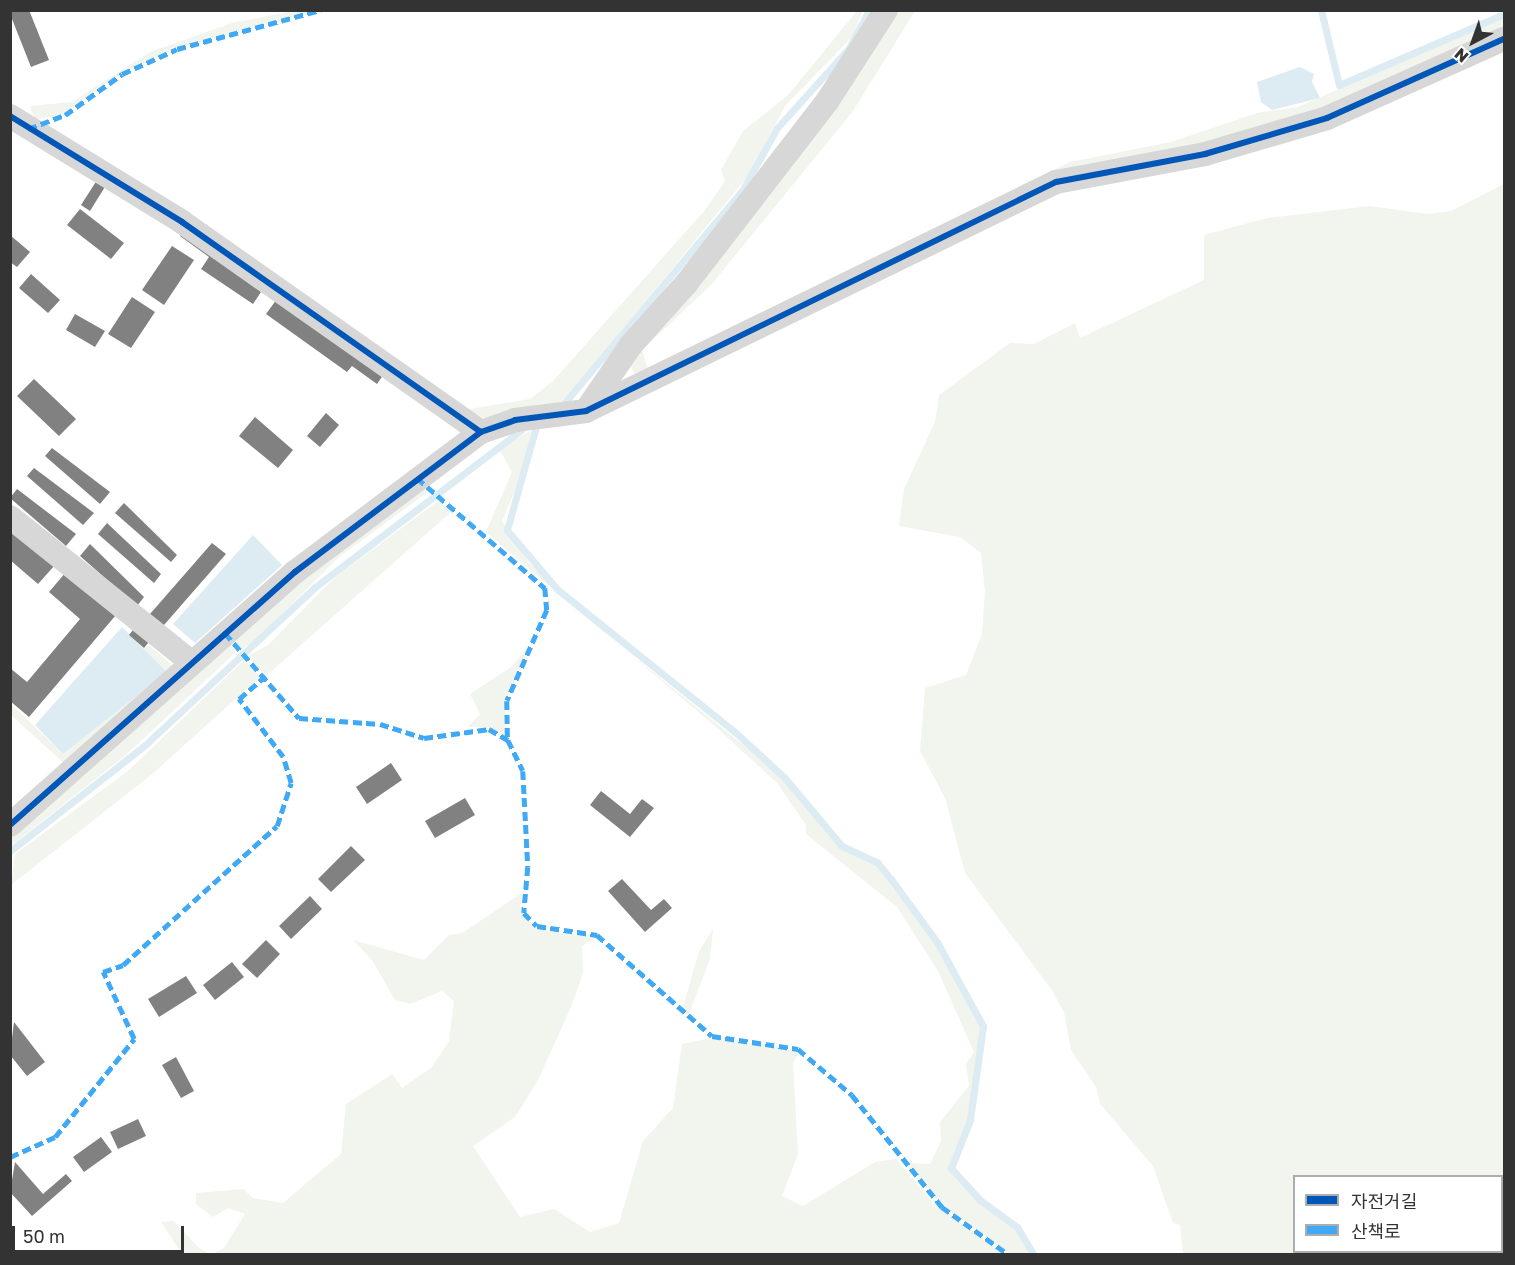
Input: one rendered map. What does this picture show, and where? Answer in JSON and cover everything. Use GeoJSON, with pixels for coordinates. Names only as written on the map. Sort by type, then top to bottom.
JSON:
{"type":"FeatureCollection","features":[{"type":"Feature","properties":{"kind":"street"},"geometry":{"type":"LineString","coordinates":[[586,411],[631,345],[686,284],[828,100],[886,10]]}},
{"type":"Feature","properties":{"kind":"street"},"geometry":{"type":"LineString","coordinates":[[10,825],[295,572],[482,432],[515,420],[586,411],[1056,182],[1205,154],[1327,118],[1504,39]]}},
{"type":"Feature","properties":{"kind":"street"},"geometry":{"type":"LineString","coordinates":[[10,116],[182,222],[482,432]]}},
{"type":"Feature","properties":{"kind":"street"},"geometry":{"type":"LineString","coordinates":[[10,517],[192,663]]}},
{"type":"Feature","properties":{"kind":"shaded area"},"geometry":{"type":"Polygon","coordinates":[[[294,11],[318,11],[177,48],[122,73],[65,113],[35,120],[30,106],[72,102],[150,52],[232,23],[294,11]]]}},
{"type":"Feature","properties":{"kind":"shaded area"},"geometry":{"type":"Polygon","coordinates":[[[857,11],[863,11],[852,37],[785,106],[747,177],[569,395],[556,405],[490,420],[464,410],[530,399],[553,381],[705,210],[725,181],[721,170],[743,131],[788,95],[857,11]]]}},
{"type":"Feature","properties":{"kind":"shaded area"},"geometry":{"type":"Polygon","coordinates":[[[893,11],[915,11],[853,111],[711,285],[642,350],[648,369],[635,375],[627,359],[689,291],[845,90],[893,11]]]}},
{"type":"Feature","properties":{"kind":"shaded area"},"geometry":{"type":"Polygon","coordinates":[[[1504,17],[1504,32],[1434,57],[1313,112],[1177,149],[1085,164],[1026,184],[1070,162],[1171,142],[1257,113],[1298,107],[1504,17]]]}},
{"type":"Feature","properties":{"kind":"shaded area"},"geometry":{"type":"Polygon","coordinates":[[[1300,67],[1314,74],[1312,82],[1320,98],[1272,110],[1261,102],[1257,82],[1300,67]]]}},
{"type":"Feature","properties":{"kind":"shaded area"},"geometry":{"type":"Polygon","coordinates":[[[1504,184],[1504,1254],[1183,1254],[1180,1225],[1173,1223],[1153,1166],[1100,1104],[1096,1087],[1071,1050],[1064,1012],[1051,989],[965,873],[945,798],[920,751],[925,688],[966,675],[982,634],[985,591],[981,553],[960,537],[899,526],[904,489],[935,422],[939,395],[1010,343],[1034,344],[1075,323],[1080,338],[1204,280],[1204,235],[1267,218],[1370,206],[1427,214],[1451,211],[1504,184]]]}},
{"type":"Feature","properties":{"kind":"shaded area"},"geometry":{"type":"Polygon","coordinates":[[[531,431],[521,476],[502,521],[529,563],[617,643],[486,532],[512,472],[498,447],[531,431]]]}},
{"type":"Feature","properties":{"kind":"shaded area"},"geometry":{"type":"Polygon","coordinates":[[[420,484],[428,492],[339,557],[260,636],[242,649],[231,637],[420,484]]]}},
{"type":"Feature","properties":{"kind":"shaded area"},"geometry":{"type":"Polygon","coordinates":[[[438,501],[452,511],[266,676],[248,656],[268,645],[334,578],[438,501]]]}},
{"type":"Feature","properties":{"kind":"shaded area"},"geometry":{"type":"Polygon","coordinates":[[[253,535],[282,565],[195,643],[173,624],[253,535]]]}},
{"type":"Feature","properties":{"kind":"shaded area"},"geometry":{"type":"Polygon","coordinates":[[[122,627],[167,672],[63,754],[35,725],[122,627]]]}},
{"type":"Feature","properties":{"kind":"shaded area"},"geometry":{"type":"Polygon","coordinates":[[[226,640],[236,652],[127,754],[11,846],[11,830],[226,640]]]}},
{"type":"Feature","properties":{"kind":"shaded area"},"geometry":{"type":"Polygon","coordinates":[[[534,641],[505,701],[506,737],[489,727],[468,727],[480,714],[470,694],[511,667],[534,641]]]}},
{"type":"Feature","properties":{"kind":"shaded area"},"geometry":{"type":"Polygon","coordinates":[[[149,645],[175,668],[68,767],[11,715],[11,704],[63,754],[167,672],[144,649],[149,645]]]}},
{"type":"Feature","properties":{"kind":"shaded area"},"geometry":{"type":"Polygon","coordinates":[[[620,646],[784,778],[842,847],[877,864],[936,943],[981,1027],[969,1120],[950,1169],[979,1201],[1017,1228],[1031,1254],[1010,1254],[942,1205],[904,1163],[930,1164],[941,1141],[940,1122],[969,1086],[966,1064],[974,1052],[938,971],[897,907],[806,834],[806,825],[777,783],[716,727],[620,646]]]}},
{"type":"Feature","properties":{"kind":"shaded area"},"geometry":{"type":"Polygon","coordinates":[[[244,660],[260,677],[151,775],[11,885],[15,854],[128,771],[244,660]]]}},
{"type":"Feature","properties":{"kind":"shaded area"},"geometry":{"type":"Polygon","coordinates":[[[522,893],[520,910],[536,929],[595,938],[582,946],[583,973],[571,1007],[538,1080],[515,1117],[473,1146],[520,1217],[554,1209],[590,1232],[619,1223],[643,1141],[673,1108],[682,1044],[711,1038],[784,1047],[798,1054],[793,1063],[798,1154],[782,1196],[803,1206],[875,1162],[896,1159],[934,1204],[1007,1254],[213,1254],[224,1248],[245,1214],[228,1208],[213,1217],[196,1204],[196,1193],[243,1189],[253,1198],[283,1203],[341,1154],[346,1104],[392,1074],[402,1088],[431,1068],[449,1041],[454,1001],[442,991],[410,1004],[395,1000],[372,960],[353,940],[424,960],[449,935],[462,933],[522,893]]]}},
{"type":"Feature","properties":{"kind":"shaded area"},"geometry":{"type":"Polygon","coordinates":[[[713,929],[710,959],[688,1016],[682,1011],[699,951],[713,929]]]}},
{"type":"Feature","properties":{"kind":"shaded area"},"geometry":{"type":"Polygon","coordinates":[[[174,1221],[198,1247],[209,1254],[182,1254],[161,1222],[174,1221]]]}},
{"type":"Feature","properties":{"kind":"building"},"geometry":{"type":"Polygon","coordinates":[[[15,10],[29,10],[49,60],[31,67],[10,14],[15,10]]]}},
{"type":"Feature","properties":{"kind":"building"},"geometry":{"type":"Polygon","coordinates":[[[99,177],[108,182],[90,211],[81,205],[99,177]]]}},
{"type":"Feature","properties":{"kind":"building"},"geometry":{"type":"Polygon","coordinates":[[[80,209],[124,243],[111,259],[67,225],[80,209]]]}},
{"type":"Feature","properties":{"kind":"building"},"geometry":{"type":"Polygon","coordinates":[[[185,228],[267,283],[253,304],[201,269],[209,257],[180,236],[185,228]]]}},
{"type":"Feature","properties":{"kind":"building"},"geometry":{"type":"Polygon","coordinates":[[[10,235],[30,252],[17,267],[10,262],[10,235]]]}},
{"type":"Feature","properties":{"kind":"building"},"geometry":{"type":"Polygon","coordinates":[[[172,246],[194,260],[164,305],[142,290],[172,246]]]}},
{"type":"Feature","properties":{"kind":"building"},"geometry":{"type":"Polygon","coordinates":[[[31,274],[60,300],[48,313],[19,288],[31,274]]]}},
{"type":"Feature","properties":{"kind":"building"},"geometry":{"type":"Polygon","coordinates":[[[282,292],[388,368],[377,384],[352,366],[347,372],[266,314],[282,292]]]}},
{"type":"Feature","properties":{"kind":"building"},"geometry":{"type":"Polygon","coordinates":[[[132,297],[155,312],[131,348],[108,334],[132,297]]]}},
{"type":"Feature","properties":{"kind":"building"},"geometry":{"type":"Polygon","coordinates":[[[75,314],[105,331],[95,347],[66,330],[75,314]]]}},
{"type":"Feature","properties":{"kind":"building"},"geometry":{"type":"Polygon","coordinates":[[[34,379],[76,419],[59,436],[17,396],[34,379]]]}},
{"type":"Feature","properties":{"kind":"building"},"geometry":{"type":"Polygon","coordinates":[[[326,413],[339,425],[320,447],[307,436],[326,413]]]}},
{"type":"Feature","properties":{"kind":"building"},"geometry":{"type":"Polygon","coordinates":[[[255,417],[293,450],[278,468],[239,436],[255,417]]]}},
{"type":"Feature","properties":{"kind":"building"},"geometry":{"type":"Polygon","coordinates":[[[52,448],[110,492],[100,504],[45,456],[52,448]]]}},
{"type":"Feature","properties":{"kind":"building"},"geometry":{"type":"Polygon","coordinates":[[[34,468],[94,513],[83,525],[27,476],[34,468]]]}},
{"type":"Feature","properties":{"kind":"building"},"geometry":{"type":"Polygon","coordinates":[[[17,489],[76,534],[66,546],[10,498],[17,489]]]}},
{"type":"Feature","properties":{"kind":"building"},"geometry":{"type":"Polygon","coordinates":[[[124,503],[177,555],[171,562],[115,513],[124,503]]]}},
{"type":"Feature","properties":{"kind":"building"},"geometry":{"type":"Polygon","coordinates":[[[107,523],[161,574],[154,583],[98,534],[107,523]]]}},
{"type":"Feature","properties":{"kind":"building"},"geometry":{"type":"Polygon","coordinates":[[[10,526],[55,565],[38,584],[10,560],[10,526]]]}},
{"type":"Feature","properties":{"kind":"building"},"geometry":{"type":"Polygon","coordinates":[[[212,543],[226,554],[164,625],[150,614],[212,543]]]}},
{"type":"Feature","properties":{"kind":"building"},"geometry":{"type":"Polygon","coordinates":[[[90,544],[144,597],[137,606],[80,556],[90,544]]]}},
{"type":"Feature","properties":{"kind":"building"},"geometry":{"type":"Polygon","coordinates":[[[66,572],[116,615],[29,717],[10,701],[10,668],[27,682],[80,619],[49,592],[66,572]]]}},
{"type":"Feature","properties":{"kind":"building"},"geometry":{"type":"Polygon","coordinates":[[[137,625],[152,638],[144,648],[129,635],[137,625]]]}},
{"type":"Feature","properties":{"kind":"building"},"geometry":{"type":"Polygon","coordinates":[[[391,763],[402,780],[367,804],[356,787],[391,763]]]}},
{"type":"Feature","properties":{"kind":"building"},"geometry":{"type":"Polygon","coordinates":[[[601,791],[630,814],[642,799],[654,808],[630,837],[590,805],[601,791]]]}},
{"type":"Feature","properties":{"kind":"building"},"geometry":{"type":"Polygon","coordinates":[[[465,798],[475,815],[435,838],[425,821],[465,798]]]}},
{"type":"Feature","properties":{"kind":"building"},"geometry":{"type":"Polygon","coordinates":[[[351,846],[365,860],[331,892],[318,879],[351,846]]]}},
{"type":"Feature","properties":{"kind":"building"},"geometry":{"type":"Polygon","coordinates":[[[622,879],[651,910],[664,899],[672,908],[645,932],[608,891],[622,879]]]}},
{"type":"Feature","properties":{"kind":"building"},"geometry":{"type":"Polygon","coordinates":[[[310,896],[322,909],[291,939],[279,926],[310,896]]]}},
{"type":"Feature","properties":{"kind":"building"},"geometry":{"type":"Polygon","coordinates":[[[266,940],[280,954],[257,978],[242,964],[266,940]]]}},
{"type":"Feature","properties":{"kind":"building"},"geometry":{"type":"Polygon","coordinates":[[[232,962],[244,977],[215,1000],[203,985],[232,962]]]}},
{"type":"Feature","properties":{"kind":"building"},"geometry":{"type":"Polygon","coordinates":[[[186,976],[197,993],[159,1017],[148,999],[186,976]]]}},
{"type":"Feature","properties":{"kind":"building"},"geometry":{"type":"Polygon","coordinates":[[[14,1022],[45,1062],[27,1076],[10,1055],[14,1022]]]}},
{"type":"Feature","properties":{"kind":"building"},"geometry":{"type":"Polygon","coordinates":[[[176,1057],[194,1091],[181,1098],[162,1065],[176,1057]]]}},
{"type":"Feature","properties":{"kind":"building"},"geometry":{"type":"Polygon","coordinates":[[[138,1119],[146,1136],[118,1149],[110,1132],[138,1119]]]}},
{"type":"Feature","properties":{"kind":"building"},"geometry":{"type":"Polygon","coordinates":[[[101,1137],[112,1152],[84,1172],[73,1157],[101,1137]]]}},
{"type":"Feature","properties":{"kind":"building"},"geometry":{"type":"Polygon","coordinates":[[[15,1162],[43,1194],[66,1174],[72,1181],[32,1216],[10,1192],[15,1162]]]}},
{"type":"Feature","properties":{"kind":"waterway"},"geometry":{"type":"LineString","coordinates":[[561,407],[743,189],[777,128],[849,48],[869,10]]}},
{"type":"Feature","properties":{"kind":"waterway"},"geometry":{"type":"LineString","coordinates":[[1321,10],[1339,85],[1504,14]]}},
{"type":"Feature","properties":{"kind":"waterway"},"geometry":{"type":"LineString","coordinates":[[537,423],[507,530],[557,589],[735,732],[784,777],[842,846],[877,862],[937,942],[983,1026],[970,1120],[951,1168],[980,1200],[1017,1227],[1033,1254]]}},
{"type":"Feature","properties":{"kind":"waterway"},"geometry":{"type":"LineString","coordinates":[[10,851],[145,745],[315,587],[521,430]]}},
{"type":"Feature","properties":{"kind":"marked path"},"geometry":{"type":"LineString","coordinates":[[28,129],[65,115],[122,74],[177,49],[321,10]]}},
{"type":"Feature","properties":{"kind":"marked path"},"geometry":{"type":"LineString","coordinates":[[417,478],[545,588],[547,610],[507,701],[508,740]]}},
{"type":"Feature","properties":{"kind":"marked path"},"geometry":{"type":"LineString","coordinates":[[225,633],[299,718],[380,724],[424,738],[489,729],[508,740],[523,771],[528,867],[524,913],[537,926],[597,935],[712,1036],[798,1049],[852,1095],[942,1207],[1008,1254]]}},
{"type":"Feature","properties":{"kind":"marked path"},"geometry":{"type":"LineString","coordinates":[[10,1157],[55,1137],[134,1039],[103,972],[123,965],[277,826],[291,783],[283,757],[239,699],[265,676]]}},
{"type":"Feature","properties":{"kind":"cycle path"},"geometry":{"type":"LineString","coordinates":[[10,825],[295,572],[481,432],[515,420],[586,411],[1056,182],[1205,154],[1327,118],[1504,39]]}},
{"type":"Feature","properties":{"kind":"cycle path"},"geometry":{"type":"LineString","coordinates":[[10,116],[182,222],[481,432]]}}]}
